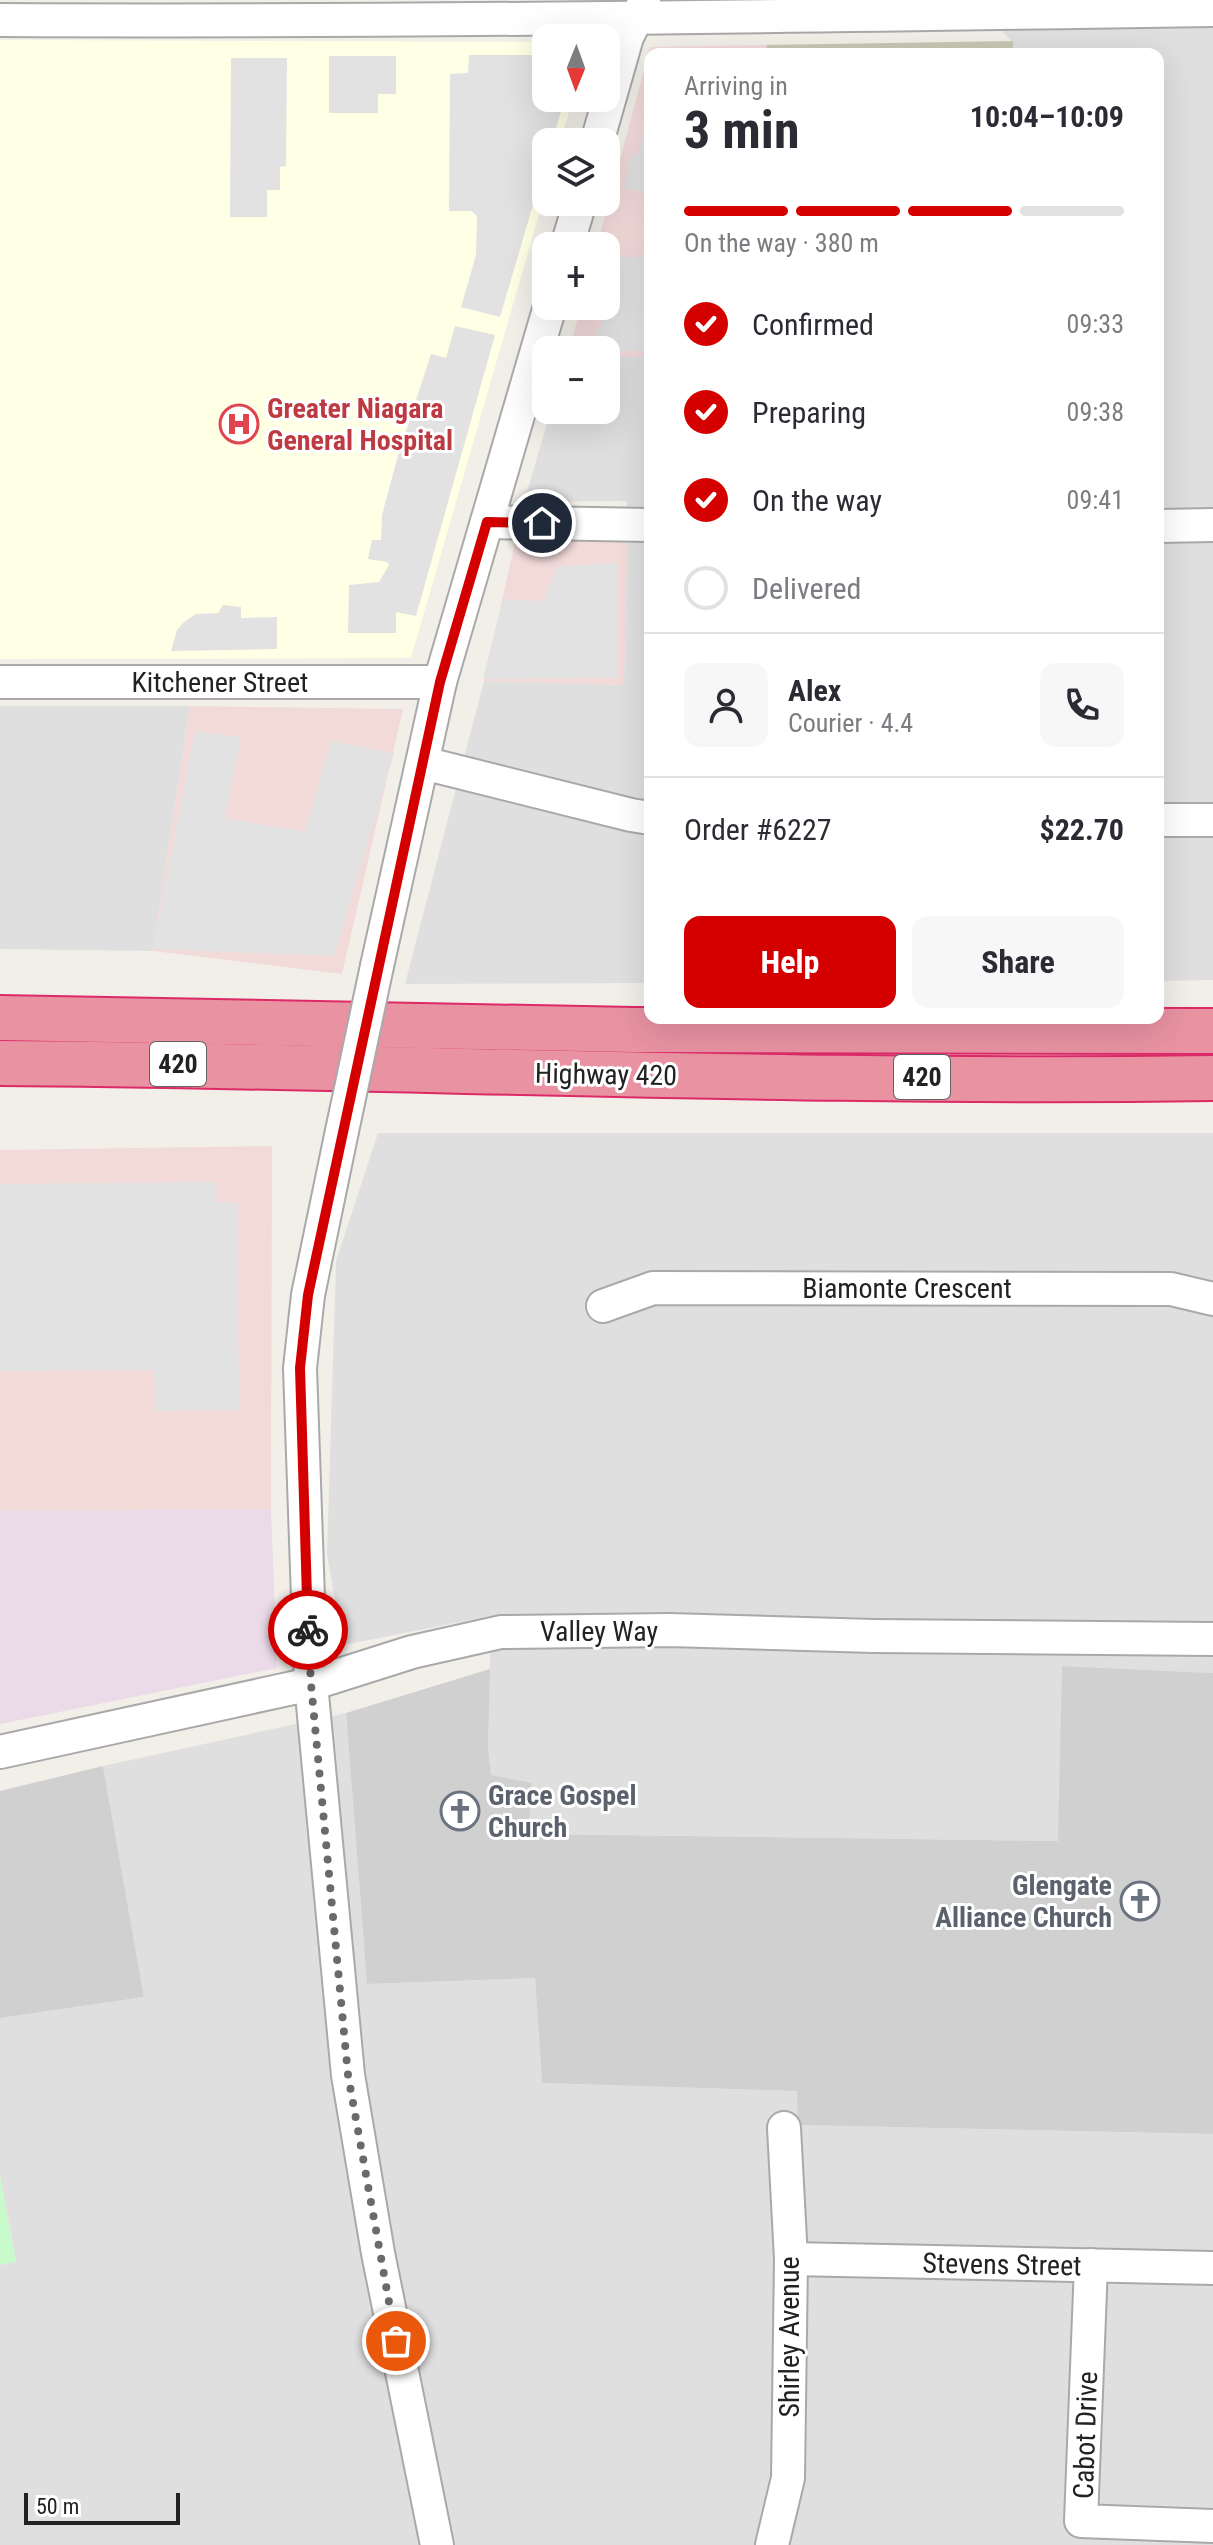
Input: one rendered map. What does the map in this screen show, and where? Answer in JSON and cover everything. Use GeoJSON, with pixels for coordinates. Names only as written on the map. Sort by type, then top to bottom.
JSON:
{"type":"FeatureCollection","features":[{"type":"Feature","properties":{"kind":"highway","name":"Highway 420"},"geometry":{"type":"LineString","coordinates":[[0,1018],[634,1030],[1213,1031]]}},
{"type":"Feature","properties":{"kind":"highway","name":"Highway 420"},"geometry":{"type":"LineString","coordinates":[[0,1063],[663,1075],[1213,1078]]}},
{"type":"Feature","properties":{"kind":"street"},"geometry":{"type":"LineString","coordinates":[[601,128],[627,37],[640,9]]}},
{"type":"Feature","properties":{"kind":"street"},"geometry":{"type":"LineString","coordinates":[[0,20],[46,10],[1213,10]]}},
{"type":"Feature","properties":{"kind":"street"},"geometry":{"type":"LineString","coordinates":[[437,2545],[378,2253],[348,2075],[311,1684],[300,1368],[308,1295],[440,682],[546,320]]}},
{"type":"Feature","properties":{"kind":"street"},"geometry":{"type":"LineString","coordinates":[[487,522],[644,525]]}},
{"type":"Feature","properties":{"kind":"street"},"geometry":{"type":"LineString","coordinates":[[1164,526],[1213,525]]}},
{"type":"Feature","properties":{"kind":"street","name":"Kitchener Street"},"geometry":{"type":"LineString","coordinates":[[0,682],[440,682]]}},
{"type":"Feature","properties":{"kind":"street"},"geometry":{"type":"LineString","coordinates":[[423,763],[644,817]]}},
{"type":"Feature","properties":{"kind":"street"},"geometry":{"type":"LineString","coordinates":[[1164,820],[1213,820]]}},
{"type":"Feature","properties":{"kind":"street","name":"Biamonte Crescent"},"geometry":{"type":"LineString","coordinates":[[603,1306],[653,1288],[1171,1289],[1213,1299]]}},
{"type":"Feature","properties":{"kind":"street","name":"Valley Way"},"geometry":{"type":"LineString","coordinates":[[0,1752],[311,1684],[412,1652],[501,1632],[669,1630],[874,1636],[1213,1639]]}},
{"type":"Feature","properties":{"kind":"street"},"geometry":{"type":"LineString","coordinates":[[1213,1632],[1213,1639]]}},
{"type":"Feature","properties":{"kind":"street","name":"Shirley Avenue"},"geometry":{"type":"LineString","coordinates":[[772,2545],[788,2478],[791,2259],[784,2128]]}},
{"type":"Feature","properties":{"kind":"street","name":"Stevens Street"},"geometry":{"type":"LineString","coordinates":[[791,2259],[1213,2268]]}},
{"type":"Feature","properties":{"kind":"street","name":"Cabot Drive"},"geometry":{"type":"LineString","coordinates":[[1091,2265],[1081,2521],[1213,2526]]}},
{"type":"Feature","properties":{"kind":"shaded area"},"geometry":{"type":"Polygon","coordinates":[[[971,0],[1213,0],[1213,980],[1164,981],[1164,48],[1013,48],[1012,41],[971,0]]]}},
{"type":"Feature","properties":{"kind":"shaded area","name":"Greater Niagara General Hospital"},"geometry":{"type":"Polygon","coordinates":[[[0,40],[532,42],[532,112],[569,112],[564,128],[532,128],[532,216],[538,216],[411,658],[0,659],[0,40]]]}},
{"type":"Feature","properties":{"kind":"shaded area"},"geometry":{"type":"Polygon","coordinates":[[[1013,41],[1013,48],[767,48],[767,45],[1013,41]]]}},
{"type":"Feature","properties":{"kind":"shaded area"},"geometry":{"type":"Polygon","coordinates":[[[767,45],[767,48],[650,47],[767,45]]]}},
{"type":"Feature","properties":{"kind":"shaded area"},"geometry":{"type":"Polygon","coordinates":[[[469,55],[532,55],[532,112],[561,112],[556,128],[532,128],[532,208],[500,317],[461,307],[476,255],[477,216],[471,211],[449,211],[450,74],[468,73],[469,55]]]}},
{"type":"Feature","properties":{"kind":"shaded area"},"geometry":{"type":"Polygon","coordinates":[[[329,56],[396,56],[396,94],[378,94],[378,113],[329,113],[329,56]]]}},
{"type":"Feature","properties":{"kind":"shaded area"},"geometry":{"type":"Polygon","coordinates":[[[231,58],[287,58],[286,166],[280,167],[280,190],[267,190],[267,217],[230,217],[231,58]]]}},
{"type":"Feature","properties":{"kind":"shaded area"},"geometry":{"type":"Polygon","coordinates":[[[644,70],[644,357],[620,357],[620,336],[573,336],[577,320],[620,320],[620,232],[601,232],[605,216],[620,216],[620,160],[644,70]]]}},
{"type":"Feature","properties":{"kind":"shaded area"},"geometry":{"type":"Polygon","coordinates":[[[644,135],[644,191],[624,189],[630,158],[639,153],[644,135]]]}},
{"type":"Feature","properties":{"kind":"shaded area"},"geometry":{"type":"Polygon","coordinates":[[[620,256],[644,258],[644,351],[620,350],[620,336],[596,336],[596,330],[600,329],[602,320],[620,320],[620,256]]]}},
{"type":"Feature","properties":{"kind":"shaded area"},"geometry":{"type":"Polygon","coordinates":[[[455,326],[495,335],[416,616],[396,612],[396,633],[348,633],[349,585],[379,582],[389,565],[368,559],[372,540],[381,540],[382,515],[397,459],[431,354],[446,358],[455,326]]]}},
{"type":"Feature","properties":{"kind":"shaded area"},"geometry":{"type":"Polygon","coordinates":[[[620,357],[644,357],[644,983],[405,984],[484,681],[624,685],[627,501],[524,502],[547,424],[620,424],[620,357]]]}},
{"type":"Feature","properties":{"kind":"shaded area"},"geometry":{"type":"Polygon","coordinates":[[[515,542],[627,542],[624,685],[484,681],[515,542]]]}},
{"type":"Feature","properties":{"kind":"shaded area"},"geometry":{"type":"Polygon","coordinates":[[[618,563],[617,678],[483,679],[503,599],[544,601],[557,566],[618,563]]]}},
{"type":"Feature","properties":{"kind":"shaded area"},"geometry":{"type":"Polygon","coordinates":[[[223,605],[241,607],[241,618],[277,617],[277,649],[171,651],[177,630],[183,623],[196,614],[218,613],[223,605]]]}},
{"type":"Feature","properties":{"kind":"shaded area"},"geometry":{"type":"Polygon","coordinates":[[[0,706],[190,706],[153,951],[0,949],[0,706]]]}},
{"type":"Feature","properties":{"kind":"shaded area"},"geometry":{"type":"Polygon","coordinates":[[[190,706],[403,709],[342,974],[153,951],[190,706]]]}},
{"type":"Feature","properties":{"kind":"shaded area"},"geometry":{"type":"Polygon","coordinates":[[[195,731],[241,737],[225,818],[305,832],[331,741],[394,753],[334,956],[153,949],[195,731]]]}},
{"type":"Feature","properties":{"kind":"shaded area"},"geometry":{"type":"Polygon","coordinates":[[[378,1133],[1213,1133],[1213,1673],[1062,1666],[1059,1841],[528,1834],[491,1775],[488,1748],[491,1616],[343,1645],[327,1555],[336,1261],[378,1133]]]}},
{"type":"Feature","properties":{"kind":"shaded area"},"geometry":{"type":"Polygon","coordinates":[[[272,1146],[271,1509],[0,1511],[0,1150],[272,1146]]]}},
{"type":"Feature","properties":{"kind":"shaded area"},"geometry":{"type":"Polygon","coordinates":[[[215,1182],[216,1202],[237,1203],[239,1410],[155,1411],[154,1370],[0,1371],[0,1184],[215,1182]]]}},
{"type":"Feature","properties":{"kind":"shaded area"},"geometry":{"type":"Polygon","coordinates":[[[271,1509],[277,1668],[0,1724],[0,1511],[271,1509]]]}},
{"type":"Feature","properties":{"kind":"shaded area"},"geometry":{"type":"Polygon","coordinates":[[[1062,1666],[1213,1673],[1213,2134],[798,2125],[797,2091],[542,2083],[535,1978],[367,1984],[346,1713],[490,1669],[488,1748],[491,1775],[532,1783],[528,1834],[1058,1841],[1062,1666]]]}},
{"type":"Feature","properties":{"kind":"shaded area"},"geometry":{"type":"Polygon","coordinates":[[[346,1713],[367,1984],[535,1978],[542,2083],[798,2091],[799,2125],[1213,2134],[1213,2545],[0,2545],[0,2265],[16,2262],[0,2176],[0,2018],[144,1997],[103,1766],[346,1713]]]}},
{"type":"Feature","properties":{"kind":"shaded area"},"geometry":{"type":"Polygon","coordinates":[[[103,1766],[144,1997],[0,2018],[0,1791],[103,1766]]]}},
{"type":"Feature","properties":{"kind":"green space"},"geometry":{"type":"Polygon","coordinates":[[[0,2176],[16,2262],[0,2265],[0,2176]]]}},
{"type":"Feature","properties":{"kind":"way so far"},"geometry":{"type":"LineString","coordinates":[[308,1630],[348,2075],[396,2341]]}},
{"type":"Feature","properties":{"kind":"place","name":"Greater Niagara General Hospital"},"geometry":{"type":"Point","coordinates":[239,424]}},
{"type":"Feature","properties":{"kind":"place","name":"Grace Gospel Church"},"geometry":{"type":"Point","coordinates":[460,1811]}},
{"type":"Feature","properties":{"kind":"place","name":"Glengate Alliance Church"},"geometry":{"type":"Point","coordinates":[1140,1901]}},
{"type":"Feature","properties":{"kind":"route"},"geometry":{"type":"LineString","coordinates":[[308,1630],[300,1368],[308,1295],[371,993],[440,682],[487,522],[542,523]]}}]}
